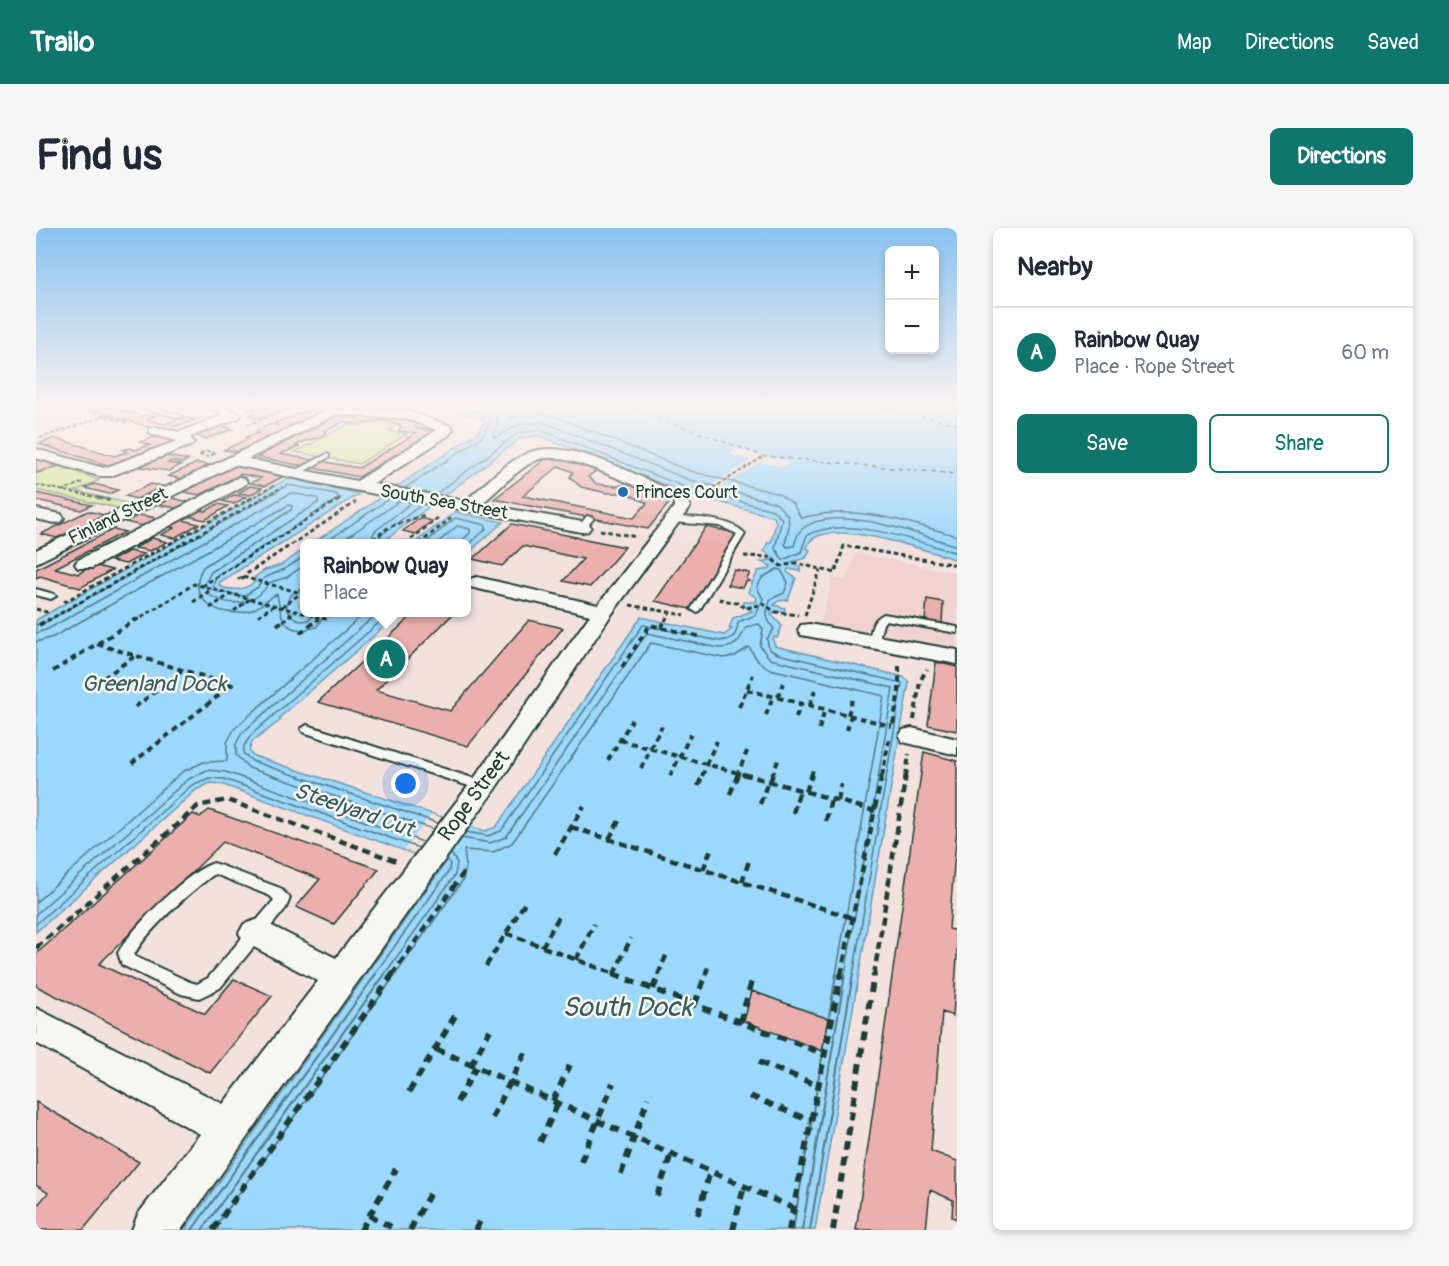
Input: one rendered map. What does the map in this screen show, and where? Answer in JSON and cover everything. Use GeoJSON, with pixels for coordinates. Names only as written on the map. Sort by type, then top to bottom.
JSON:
{"type":"FeatureCollection","features":[{"type":"Feature","properties":{"kind":"street"},"geometry":{"type":"LineString","coordinates":[[36,453],[105,473],[164,451]]}},
{"type":"Feature","properties":{"kind":"street","name":"Finland Street"},"geometry":{"type":"LineString","coordinates":[[38,554],[250,451]]}},
{"type":"Feature","properties":{"kind":"street"},"geometry":{"type":"LineString","coordinates":[[357,492],[417,451]]}},
{"type":"Feature","properties":{"kind":"street"},"geometry":{"type":"LineString","coordinates":[[465,513],[532,456],[543,451]]}},
{"type":"Feature","properties":{"kind":"street"},"geometry":{"type":"LineString","coordinates":[[554,451],[568,454],[682,500]]}},
{"type":"Feature","properties":{"kind":"street","name":"South Sea Street"},"geometry":{"type":"LineString","coordinates":[[233,460],[289,479],[357,492],[390,492],[439,508],[465,513],[591,516]]}},
{"type":"Feature","properties":{"kind":"street"},"geometry":{"type":"LineString","coordinates":[[161,481],[181,485]]}},
{"type":"Feature","properties":{"kind":"street"},"geometry":{"type":"LineString","coordinates":[[85,564],[239,482]]}},
{"type":"Feature","properties":{"kind":"street","name":"Rope Street"},"geometry":{"type":"LineString","coordinates":[[154,1230],[613,608],[657,540],[682,507],[682,500]]}},
{"type":"Feature","properties":{"kind":"street"},"geometry":{"type":"LineString","coordinates":[[136,506],[177,515]]}},
{"type":"Feature","properties":{"kind":"street"},"geometry":{"type":"LineString","coordinates":[[36,514],[55,518]]}},
{"type":"Feature","properties":{"kind":"street"},"geometry":{"type":"LineString","coordinates":[[477,583],[613,608]]}},
{"type":"Feature","properties":{"kind":"street"},"geometry":{"type":"LineString","coordinates":[[807,623],[874,641],[957,657]]}},
{"type":"Feature","properties":{"kind":"street"},"geometry":{"type":"LineString","coordinates":[[902,731],[957,747]]}},
{"type":"Feature","properties":{"kind":"street"},"geometry":{"type":"LineString","coordinates":[[256,933],[340,976]]}},
{"type":"Feature","properties":{"kind":"street"},"geometry":{"type":"LineString","coordinates":[[36,1024],[229,1128]]}},
{"type":"Feature","properties":{"kind":"lane"},"geometry":{"type":"LineString","coordinates":[[289,479],[327,456]]}},
{"type":"Feature","properties":{"kind":"lane"},"geometry":{"type":"LineString","coordinates":[[673,520],[726,525],[737,529],[741,534],[692,613]]}},
{"type":"Feature","properties":{"kind":"lane"},"geometry":{"type":"LineString","coordinates":[[36,592],[51,596]]}},
{"type":"Feature","properties":{"kind":"lane"},"geometry":{"type":"LineString","coordinates":[[874,641],[878,622],[881,619],[908,616],[957,630]]}},
{"type":"Feature","properties":{"kind":"lane"},"geometry":{"type":"LineString","coordinates":[[307,729],[483,786]]}},
{"type":"Feature","properties":{"kind":"lane"},"geometry":{"type":"LineString","coordinates":[[214,868],[280,894],[281,904],[256,933],[214,983],[199,991],[187,989],[128,960],[126,955],[128,949],[141,934],[201,875],[214,868]]}},
{"type":"Feature","properties":{"kind":"path"},"geometry":{"type":"LineString","coordinates":[[682,500],[764,456]]}},
{"type":"Feature","properties":{"kind":"path"},"geometry":{"type":"LineString","coordinates":[[36,609],[46,612],[289,479]]}},
{"type":"Feature","properties":{"kind":"path"},"geometry":{"type":"LineString","coordinates":[[39,625],[289,479]]}},
{"type":"Feature","properties":{"kind":"path"},"geometry":{"type":"LineString","coordinates":[[62,492],[82,483]]}},
{"type":"Feature","properties":{"kind":"path"},"geometry":{"type":"LineString","coordinates":[[37,486],[115,502]]}},
{"type":"Feature","properties":{"kind":"path"},"geometry":{"type":"LineString","coordinates":[[300,591],[244,577],[357,492]]}},
{"type":"Feature","properties":{"kind":"path"},"geometry":{"type":"LineString","coordinates":[[202,586],[357,492]]}},
{"type":"Feature","properties":{"kind":"path"},"geometry":{"type":"LineString","coordinates":[[409,539],[439,508]]}},
{"type":"Feature","properties":{"kind":"path"},"geometry":{"type":"LineString","coordinates":[[424,539],[451,518],[465,513]]}},
{"type":"Feature","properties":{"kind":"path"},"geometry":{"type":"LineString","coordinates":[[591,516],[657,540]]}},
{"type":"Feature","properties":{"kind":"path"},"geometry":{"type":"LineString","coordinates":[[372,539],[389,527],[407,520]]}},
{"type":"Feature","properties":{"kind":"path"},"geometry":{"type":"LineString","coordinates":[[750,557],[769,557],[782,566],[795,563],[835,573],[844,546],[922,561],[957,564]]}},
{"type":"Feature","properties":{"kind":"path"},"geometry":{"type":"LineString","coordinates":[[807,623],[820,570]]}},
{"type":"Feature","properties":{"kind":"path"},"geometry":{"type":"LineString","coordinates":[[53,671],[194,584],[300,612]]}},
{"type":"Feature","properties":{"kind":"path"},"geometry":{"type":"LineString","coordinates":[[193,602],[213,589]]}},
{"type":"Feature","properties":{"kind":"path"},"geometry":{"type":"LineString","coordinates":[[210,609],[231,594]]}},
{"type":"Feature","properties":{"kind":"path"},"geometry":{"type":"LineString","coordinates":[[282,607],[300,595]]}},
{"type":"Feature","properties":{"kind":"path"},"geometry":{"type":"LineString","coordinates":[[234,611],[251,599]]}},
{"type":"Feature","properties":{"kind":"path"},"geometry":{"type":"LineString","coordinates":[[713,606],[719,599],[750,607],[763,604],[773,613],[780,615],[789,613]]}},
{"type":"Feature","properties":{"kind":"path"},"geometry":{"type":"LineString","coordinates":[[258,616],[274,605]]}},
{"type":"Feature","properties":{"kind":"path"},"geometry":{"type":"LineString","coordinates":[[613,608],[669,614],[692,613]]}},
{"type":"Feature","properties":{"kind":"path"},"geometry":{"type":"LineString","coordinates":[[277,625],[296,611]]}},
{"type":"Feature","properties":{"kind":"path"},"geometry":{"type":"LineString","coordinates":[[661,628],[669,614]]}},
{"type":"Feature","properties":{"kind":"path"},"geometry":{"type":"LineString","coordinates":[[300,633],[320,617],[325,619],[327,617]]}},
{"type":"Feature","properties":{"kind":"path"},"geometry":{"type":"LineString","coordinates":[[622,667],[650,625],[702,637]]}},
{"type":"Feature","properties":{"kind":"path"},"geometry":{"type":"LineString","coordinates":[[96,644],[232,685],[130,765]]}},
{"type":"Feature","properties":{"kind":"path"},"geometry":{"type":"LineString","coordinates":[[789,1230],[875,811],[920,681],[927,670],[929,652]]}},
{"type":"Feature","properties":{"kind":"path"},"geometry":{"type":"LineString","coordinates":[[95,684],[135,656]]}},
{"type":"Feature","properties":{"kind":"path"},"geometry":{"type":"LineString","coordinates":[[135,707],[183,670]]}},
{"type":"Feature","properties":{"kind":"path"},"geometry":{"type":"LineString","coordinates":[[739,707],[753,675]]}},
{"type":"Feature","properties":{"kind":"path"},"geometry":{"type":"LineString","coordinates":[[833,1230],[902,731],[898,675]]}},
{"type":"Feature","properties":{"kind":"path"},"geometry":{"type":"LineString","coordinates":[[766,716],[783,683]]}},
{"type":"Feature","properties":{"kind":"path"},"geometry":{"type":"LineString","coordinates":[[747,690],[849,715],[902,731]]}},
{"type":"Feature","properties":{"kind":"path"},"geometry":{"type":"LineString","coordinates":[[810,705],[815,690]]}},
{"type":"Feature","properties":{"kind":"path"},"geometry":{"type":"LineString","coordinates":[[847,730],[852,700]]}},
{"type":"Feature","properties":{"kind":"path"},"geometry":{"type":"LineString","coordinates":[[796,717],[801,703]]}},
{"type":"Feature","properties":{"kind":"path"},"geometry":{"type":"LineString","coordinates":[[819,729],[825,709]]}},
{"type":"Feature","properties":{"kind":"path"},"geometry":{"type":"LineString","coordinates":[[608,760],[632,720]]}},
{"type":"Feature","properties":{"kind":"path"},"geometry":{"type":"LineString","coordinates":[[641,768],[662,726]]}},
{"type":"Feature","properties":{"kind":"path"},"geometry":{"type":"LineString","coordinates":[[670,776],[691,734]]}},
{"type":"Feature","properties":{"kind":"path"},"geometry":{"type":"LineString","coordinates":[[620,740],[875,811]]}},
{"type":"Feature","properties":{"kind":"path"},"geometry":{"type":"LineString","coordinates":[[698,786],[717,741]]}},
{"type":"Feature","properties":{"kind":"path"},"geometry":{"type":"LineString","coordinates":[[730,794],[748,750]]}},
{"type":"Feature","properties":{"kind":"path"},"geometry":{"type":"LineString","coordinates":[[760,804],[779,758]]}},
{"type":"Feature","properties":{"kind":"path"},"geometry":{"type":"LineString","coordinates":[[807,792],[814,767]]}},
{"type":"Feature","properties":{"kind":"path"},"geometry":{"type":"LineString","coordinates":[[838,801],[841,784]]}},
{"type":"Feature","properties":{"kind":"path"},"geometry":{"type":"LineString","coordinates":[[793,813],[800,790]]}},
{"type":"Feature","properties":{"kind":"path"},"geometry":{"type":"LineString","coordinates":[[826,821],[831,799]]}},
{"type":"Feature","properties":{"kind":"path"},"geometry":{"type":"LineString","coordinates":[[555,854],[584,806]]}},
{"type":"Feature","properties":{"kind":"path"},"geometry":{"type":"LineString","coordinates":[[609,839],[619,821]]}},
{"type":"Feature","properties":{"kind":"path"},"geometry":{"type":"LineString","coordinates":[[571,827],[853,918]]}},
{"type":"Feature","properties":{"kind":"path"},"geometry":{"type":"LineString","coordinates":[[703,870],[711,849]]}},
{"type":"Feature","properties":{"kind":"path"},"geometry":{"type":"LineString","coordinates":[[742,882],[749,861]]}},
{"type":"Feature","properties":{"kind":"path"},"geometry":{"type":"LineString","coordinates":[[213,1230],[464,872]]}},
{"type":"Feature","properties":{"kind":"path"},"geometry":{"type":"LineString","coordinates":[[486,966],[526,901]]}},
{"type":"Feature","properties":{"kind":"path"},"geometry":{"type":"LineString","coordinates":[[542,947],[561,913]]}},
{"type":"Feature","properties":{"kind":"path"},"geometry":{"type":"LineString","coordinates":[[576,960],[594,924]]}},
{"type":"Feature","properties":{"kind":"path"},"geometry":{"type":"LineString","coordinates":[[506,933],[825,1054]]}},
{"type":"Feature","properties":{"kind":"path"},"geometry":{"type":"LineString","coordinates":[[614,974],[631,938]]}},
{"type":"Feature","properties":{"kind":"path"},"geometry":{"type":"LineString","coordinates":[[653,989],[668,951]]}},
{"type":"Feature","properties":{"kind":"path"},"geometry":{"type":"LineString","coordinates":[[695,1004],[709,965]]}},
{"type":"Feature","properties":{"kind":"path"},"geometry":{"type":"LineString","coordinates":[[740,1022],[752,981]]}},
{"type":"Feature","properties":{"kind":"path"},"geometry":{"type":"LineString","coordinates":[[409,1092],[455,1016]]}},
{"type":"Feature","properties":{"kind":"path"},"geometry":{"type":"LineString","coordinates":[[457,1102],[490,1030]]}},
{"type":"Feature","properties":{"kind":"path"},"geometry":{"type":"LineString","coordinates":[[492,1118],[528,1047]]}},
{"type":"Feature","properties":{"kind":"path"},"geometry":{"type":"LineString","coordinates":[[436,1049],[793,1208]]}},
{"type":"Feature","properties":{"kind":"path"},"geometry":{"type":"LineString","coordinates":[[759,1062],[819,1086]]}},
{"type":"Feature","properties":{"kind":"path"},"geometry":{"type":"LineString","coordinates":[[540,1142],[570,1065]]}},
{"type":"Feature","properties":{"kind":"path"},"geometry":{"type":"LineString","coordinates":[[581,1161],[613,1083]]}},
{"type":"Feature","properties":{"kind":"path"},"geometry":{"type":"LineString","coordinates":[[750,1096],[811,1121]]}},
{"type":"Feature","properties":{"kind":"path"},"geometry":{"type":"LineString","coordinates":[[621,1174],[648,1098]]}},
{"type":"Feature","properties":{"kind":"path"},"geometry":{"type":"LineString","coordinates":[[657,1196],[671,1154]]}},
{"type":"Feature","properties":{"kind":"path"},"geometry":{"type":"LineString","coordinates":[[361,1230],[396,1169]]}},
{"type":"Feature","properties":{"kind":"path"},"geometry":{"type":"LineString","coordinates":[[698,1215],[710,1171]]}},
{"type":"Feature","properties":{"kind":"path"},"geometry":{"type":"LineString","coordinates":[[734,1230],[744,1186]]}},
{"type":"Feature","properties":{"kind":"path"},"geometry":{"type":"LineString","coordinates":[[410,1230],[430,1192]]}},
{"type":"Feature","properties":{"kind":"path"},"geometry":{"type":"LineString","coordinates":[[369,1215],[397,1230]]}},
{"type":"Feature","properties":{"kind":"path"},"geometry":{"type":"LineString","coordinates":[[476,1230],[481,1218]]}},
{"type":"Feature","properties":{"kind":"shaded area"},"geometry":{"type":"Polygon","coordinates":[[[856,553],[957,573],[957,650],[820,624],[833,578],[845,580],[856,553]]]}},
{"type":"Feature","properties":{"kind":"green space"},"geometry":{"type":"Polygon","coordinates":[[[297,451],[380,451],[359,464],[295,452],[297,451]]]}},
{"type":"Feature","properties":{"kind":"green space"},"geometry":{"type":"Polygon","coordinates":[[[59,466],[99,480],[76,491],[130,504],[122,509],[36,490],[36,474],[59,466]]]}},
{"type":"Feature","properties":{"kind":"water","name":"South Dock"},"geometry":{"type":"Polygon","coordinates":[[[450,451],[504,451],[386,539],[319,539],[450,451]]]}},
{"type":"Feature","properties":{"kind":"water","name":"South Dock"},"geometry":{"type":"Polygon","coordinates":[[[577,451],[957,451],[957,560],[881,539],[839,533],[822,535],[810,541],[807,548],[810,550],[806,558],[791,562],[800,567],[800,571],[788,569],[787,572],[796,578],[788,600],[778,601],[774,605],[785,608],[785,611],[770,613],[782,626],[777,638],[774,637],[775,646],[904,677],[909,682],[815,1230],[185,1230],[444,865],[221,784],[210,783],[196,790],[36,932],[36,620],[285,480],[293,479],[359,494],[220,582],[219,586],[242,589],[255,582],[255,577],[265,570],[281,565],[300,552],[300,617],[395,617],[279,718],[281,720],[252,742],[249,751],[254,756],[485,831],[496,827],[641,617],[724,635],[732,629],[729,628],[733,618],[752,611],[745,607],[743,602],[756,602],[757,598],[748,592],[758,571],[769,569],[771,566],[761,562],[775,559],[764,551],[768,542],[771,542],[776,522],[774,517],[683,492],[577,451]]]}},
{"type":"Feature","properties":{"kind":"water"},"geometry":{"type":"Polygon","coordinates":[[[455,512],[503,522],[471,550],[471,539],[419,539],[455,512]]]}},
{"type":"Feature","properties":{"kind":"pier"},"geometry":{"type":"Polygon","coordinates":[[[733,451],[744,451],[792,462],[784,467],[760,462],[701,500],[692,498],[751,460],[728,454],[733,451]]]}},
{"type":"Feature","properties":{"kind":"pier"},"geometry":{"type":"Polygon","coordinates":[[[431,814],[464,825],[438,861],[404,850],[431,814]]]}},
{"type":"Feature","properties":{"kind":"building"},"geometry":{"type":"Polygon","coordinates":[[[61,451],[97,451],[114,456],[127,452],[125,451],[152,451],[110,466],[61,451]]]}},
{"type":"Feature","properties":{"kind":"building"},"geometry":{"type":"Polygon","coordinates":[[[269,451],[288,451],[280,454],[359,468],[387,451],[402,451],[359,477],[257,457],[269,451]]]}},
{"type":"Feature","properties":{"kind":"building"},"geometry":{"type":"Polygon","coordinates":[[[167,456],[188,460],[182,463],[172,461],[168,463],[181,465],[169,471],[139,467],[167,456]]]}},
{"type":"Feature","properties":{"kind":"building","name":"Princes Court"},"geometry":{"type":"Polygon","coordinates":[[[549,456],[568,459],[596,471],[588,477],[597,484],[616,486],[628,484],[670,502],[648,529],[494,499],[549,456]],[[559,466],[523,496],[634,518],[647,503],[626,493],[607,493],[581,487],[570,477],[573,472],[559,466]]]}},
{"type":"Feature","properties":{"kind":"building"},"geometry":{"type":"Polygon","coordinates":[[[36,459],[58,466],[36,473],[36,459]]]}},
{"type":"Feature","properties":{"kind":"building"},"geometry":{"type":"Polygon","coordinates":[[[197,463],[210,465],[181,479],[168,476],[197,463]]]}},
{"type":"Feature","properties":{"kind":"building"},"geometry":{"type":"Polygon","coordinates":[[[236,465],[286,475],[265,486],[250,483],[261,478],[241,474],[200,495],[184,492],[236,465]]]}},
{"type":"Feature","properties":{"kind":"building"},"geometry":{"type":"Polygon","coordinates":[[[94,484],[118,490],[109,494],[85,488],[94,484]]]}},
{"type":"Feature","properties":{"kind":"building"},"geometry":{"type":"Polygon","coordinates":[[[151,484],[163,486],[137,499],[125,496],[151,484]]]}},
{"type":"Feature","properties":{"kind":"building"},"geometry":{"type":"Polygon","coordinates":[[[250,486],[262,488],[250,495],[238,493],[250,486]]]}},
{"type":"Feature","properties":{"kind":"building"},"geometry":{"type":"Polygon","coordinates":[[[36,493],[92,505],[81,510],[36,500],[36,493]]]}},
{"type":"Feature","properties":{"kind":"building"},"geometry":{"type":"Polygon","coordinates":[[[234,495],[246,497],[234,504],[222,501],[234,495]]]}},
{"type":"Feature","properties":{"kind":"building"},"geometry":{"type":"Polygon","coordinates":[[[172,498],[189,502],[176,508],[159,505],[172,498]]]}},
{"type":"Feature","properties":{"kind":"building"},"geometry":{"type":"Polygon","coordinates":[[[218,504],[228,506],[205,520],[187,516],[199,510],[206,511],[218,504]]]}},
{"type":"Feature","properties":{"kind":"building"},"geometry":{"type":"Polygon","coordinates":[[[88,511],[104,515],[57,538],[41,534],[88,511]]]}},
{"type":"Feature","properties":{"kind":"building"},"geometry":{"type":"Polygon","coordinates":[[[139,515],[157,518],[143,526],[125,522],[139,515]]]}},
{"type":"Feature","properties":{"kind":"building"},"geometry":{"type":"Polygon","coordinates":[[[420,518],[432,521],[415,534],[403,531],[420,518]]]}},
{"type":"Feature","properties":{"kind":"building"},"geometry":{"type":"Polygon","coordinates":[[[178,519],[199,524],[174,538],[161,535],[174,528],[166,526],[178,519]]]}},
{"type":"Feature","properties":{"kind":"building"},"geometry":{"type":"Polygon","coordinates":[[[512,524],[625,547],[590,587],[563,581],[583,559],[523,546],[502,566],[473,559],[512,524]]]}},
{"type":"Feature","properties":{"kind":"building"},"geometry":{"type":"Polygon","coordinates":[[[706,527],[737,533],[690,609],[655,601],[706,527]]]}},
{"type":"Feature","properties":{"kind":"building"},"geometry":{"type":"Polygon","coordinates":[[[114,529],[125,532],[55,568],[78,574],[93,565],[112,570],[80,588],[40,576],[36,578],[36,569],[114,529]]]}},
{"type":"Feature","properties":{"kind":"building"},"geometry":{"type":"Polygon","coordinates":[[[152,538],[167,542],[150,551],[135,548],[152,538]]]}},
{"type":"Feature","properties":{"kind":"building"},"geometry":{"type":"Polygon","coordinates":[[[129,551],[144,554],[126,564],[111,561],[129,551]]]}},
{"type":"Feature","properties":{"kind":"building"},"geometry":{"type":"Polygon","coordinates":[[[734,570],[750,573],[747,579],[750,581],[746,582],[743,588],[727,585],[734,570]]]}},
{"type":"Feature","properties":{"kind":"building"},"geometry":{"type":"Polygon","coordinates":[[[927,599],[943,602],[942,624],[925,621],[927,599]]]}},
{"type":"Feature","properties":{"kind":"building"},"geometry":{"type":"Polygon","coordinates":[[[411,617],[450,617],[376,690],[450,711],[529,620],[563,628],[468,746],[318,702],[411,617]]]}},
{"type":"Feature","properties":{"kind":"building"},"geometry":{"type":"Polygon","coordinates":[[[936,662],[957,667],[957,731],[928,725],[936,662]]]}},
{"type":"Feature","properties":{"kind":"building"},"geometry":{"type":"Polygon","coordinates":[[[924,752],[957,761],[957,826],[949,929],[957,931],[957,957],[953,1016],[942,1012],[931,1151],[957,1161],[957,1219],[952,1217],[953,1200],[930,1190],[926,1230],[856,1230],[924,752]]]}},
{"type":"Feature","properties":{"kind":"building"},"geometry":{"type":"Polygon","coordinates":[[[209,810],[379,869],[334,924],[296,907],[320,879],[223,842],[99,964],[205,1014],[234,979],[272,996],[210,1073],[36,986],[36,954],[193,814],[200,817],[209,810]]]}},
{"type":"Feature","properties":{"kind":"building"},"geometry":{"type":"Polygon","coordinates":[[[752,991],[829,1019],[822,1051],[744,1021],[752,991]]]}},
{"type":"Feature","properties":{"kind":"building"},"geometry":{"type":"Polygon","coordinates":[[[36,1102],[139,1162],[83,1230],[36,1230],[36,1207],[48,1193],[36,1185],[36,1102]]]}},
{"type":"Feature","properties":{"kind":"ferry route"},"geometry":{"type":"LineString","coordinates":[[749,451],[764,456],[957,474]]}},
{"type":"Feature","properties":{"kind":"place","name":"Princes Court"},"geometry":{"type":"Point","coordinates":[623,492]}},
{"type":"Feature","properties":{"kind":"place","name":"Rainbow Quay"},"geometry":{"type":"Point","coordinates":[386,659]}},
{"type":"Feature","properties":{"kind":"water label","name":"Greenland Dock"},"geometry":{"type":"Point","coordinates":[154,684]}},
{"type":"Feature","properties":{"kind":"water label","name":"Steelyard Cut"},"geometry":{"type":"Point","coordinates":[354,810]}}]}
